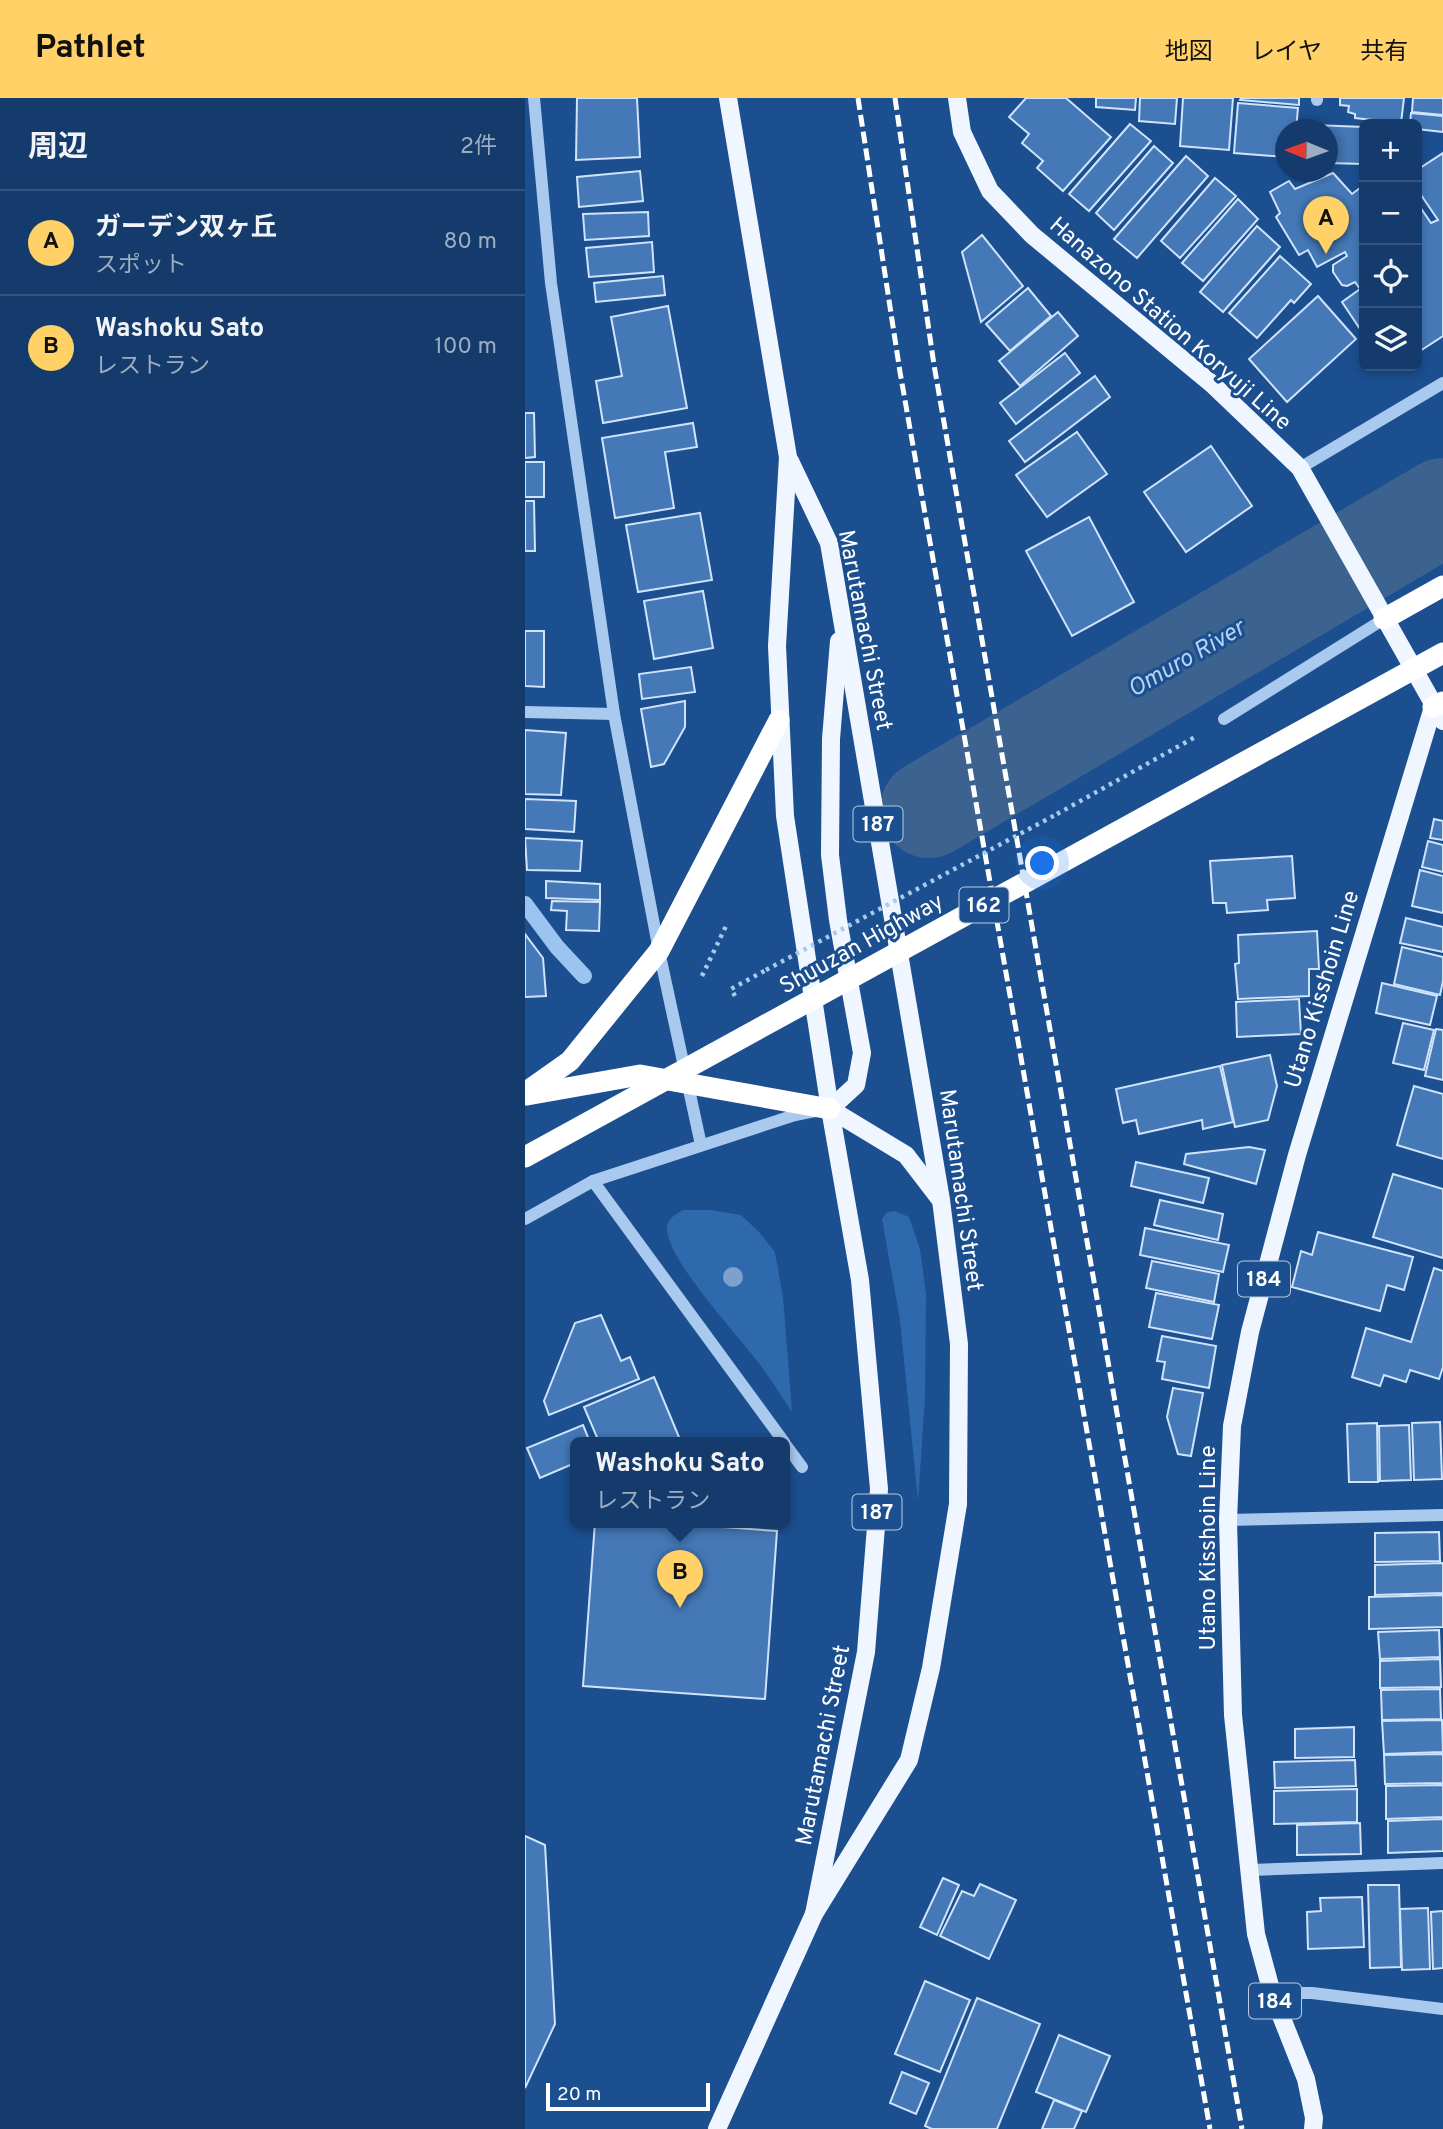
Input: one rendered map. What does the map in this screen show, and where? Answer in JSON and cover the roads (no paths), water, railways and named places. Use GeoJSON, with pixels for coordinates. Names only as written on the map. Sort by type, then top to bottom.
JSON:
{"type":"FeatureCollection","features":[{"type":"Feature","properties":{"kind":"highway"},"geometry":{"type":"LineString","coordinates":[[1384,619],[1443,586]]}},
{"type":"Feature","properties":{"kind":"highway","name":"Shuuzan Highway"},"geometry":{"type":"LineString","coordinates":[[525,1157],[1443,653]]}},
{"type":"Feature","properties":{"kind":"highway"},"geometry":{"type":"LineString","coordinates":[[525,1095],[571,1061],[659,951],[779,720]]}},
{"type":"Feature","properties":{"kind":"highway"},"geometry":{"type":"LineString","coordinates":[[525,1095],[640,1074],[830,1108]]}},
{"type":"Feature","properties":{"kind":"main road","name":"Marutamachi Street"},"geometry":{"type":"LineString","coordinates":[[728,98],[788,457],[777,646],[785,816],[830,1108],[860,1280],[879,1489],[866,1652],[814,1914]]}},
{"type":"Feature","properties":{"kind":"main road","name":"Hanazono Station Koryuji Line"},"geometry":{"type":"LineString","coordinates":[[957,98],[961,132],[991,191],[1032,235],[1212,384],[1300,468],[1384,619]]}},
{"type":"Feature","properties":{"kind":"main road","name":"Marutamachi Street"},"geometry":{"type":"LineString","coordinates":[[717,2129],[814,1914],[909,1760],[931,1668],[958,1504],[958,1343],[941,1200],[829,543],[788,457]]}},
{"type":"Feature","properties":{"kind":"main road"},"geometry":{"type":"LineString","coordinates":[[841,615],[831,739],[830,855],[838,920],[862,1053],[856,1085],[830,1108],[906,1155],[941,1200]]}},
{"type":"Feature","properties":{"kind":"main road","name":"Utano Kisshoin Line"},"geometry":{"type":"LineString","coordinates":[[1313,2129],[1314,2118],[1306,2079],[1272,1993],[1256,1934],[1233,1715],[1227,1520],[1232,1426],[1250,1332],[1297,1155],[1440,710],[1384,619]]}},
{"type":"Feature","properties":{"kind":"street"},"geometry":{"type":"LineString","coordinates":[[534,98],[551,283],[614,714],[659,951],[701,1145]]}},
{"type":"Feature","properties":{"kind":"street"},"geometry":{"type":"LineString","coordinates":[[1300,468],[1443,383]]}},
{"type":"Feature","properties":{"kind":"street"},"geometry":{"type":"LineString","coordinates":[[1429,392],[1443,397]]}},
{"type":"Feature","properties":{"kind":"street"},"geometry":{"type":"LineString","coordinates":[[1224,719],[1384,619]]}},
{"type":"Feature","properties":{"kind":"street"},"geometry":{"type":"LineString","coordinates":[[525,712],[614,714]]}},
{"type":"Feature","properties":{"kind":"street"},"geometry":{"type":"LineString","coordinates":[[525,1219],[593,1181],[795,1115],[830,1108]]}},
{"type":"Feature","properties":{"kind":"street"},"geometry":{"type":"LineString","coordinates":[[593,1181],[780,1437]]}},
{"type":"Feature","properties":{"kind":"street"},"geometry":{"type":"LineString","coordinates":[[790,1451],[802,1466]]}},
{"type":"Feature","properties":{"kind":"street"},"geometry":{"type":"LineString","coordinates":[[1227,1520],[1443,1515]]}},
{"type":"Feature","properties":{"kind":"street"},"geometry":{"type":"LineString","coordinates":[[1251,1870],[1443,1864]]}},
{"type":"Feature","properties":{"kind":"street"},"geometry":{"type":"LineString","coordinates":[[1272,1993],[1312,1993],[1443,2009]]}},
{"type":"Feature","properties":{"kind":"waterway","name":"Omuro River"},"geometry":{"type":"LineString","coordinates":[[929,809],[1443,507]]}},
{"type":"Feature","properties":{"kind":"waterway"},"geometry":{"type":"LineString","coordinates":[[525,904],[557,947],[584,976]]}},
{"type":"Feature","properties":{"kind":"railway"},"geometry":{"type":"LineString","coordinates":[[858,98],[900,372],[1210,2129]]}},
{"type":"Feature","properties":{"kind":"railway"},"geometry":{"type":"LineString","coordinates":[[895,98],[934,365],[1242,2129]]}},
{"type":"Feature","properties":{"kind":"place","name":"ガーデン双ヶ丘"},"geometry":{"type":"Point","coordinates":[1326,254]}},
{"type":"Feature","properties":{"kind":"place","name":"Washoku Sato"},"geometry":{"type":"Point","coordinates":[680,1608]}}]}
